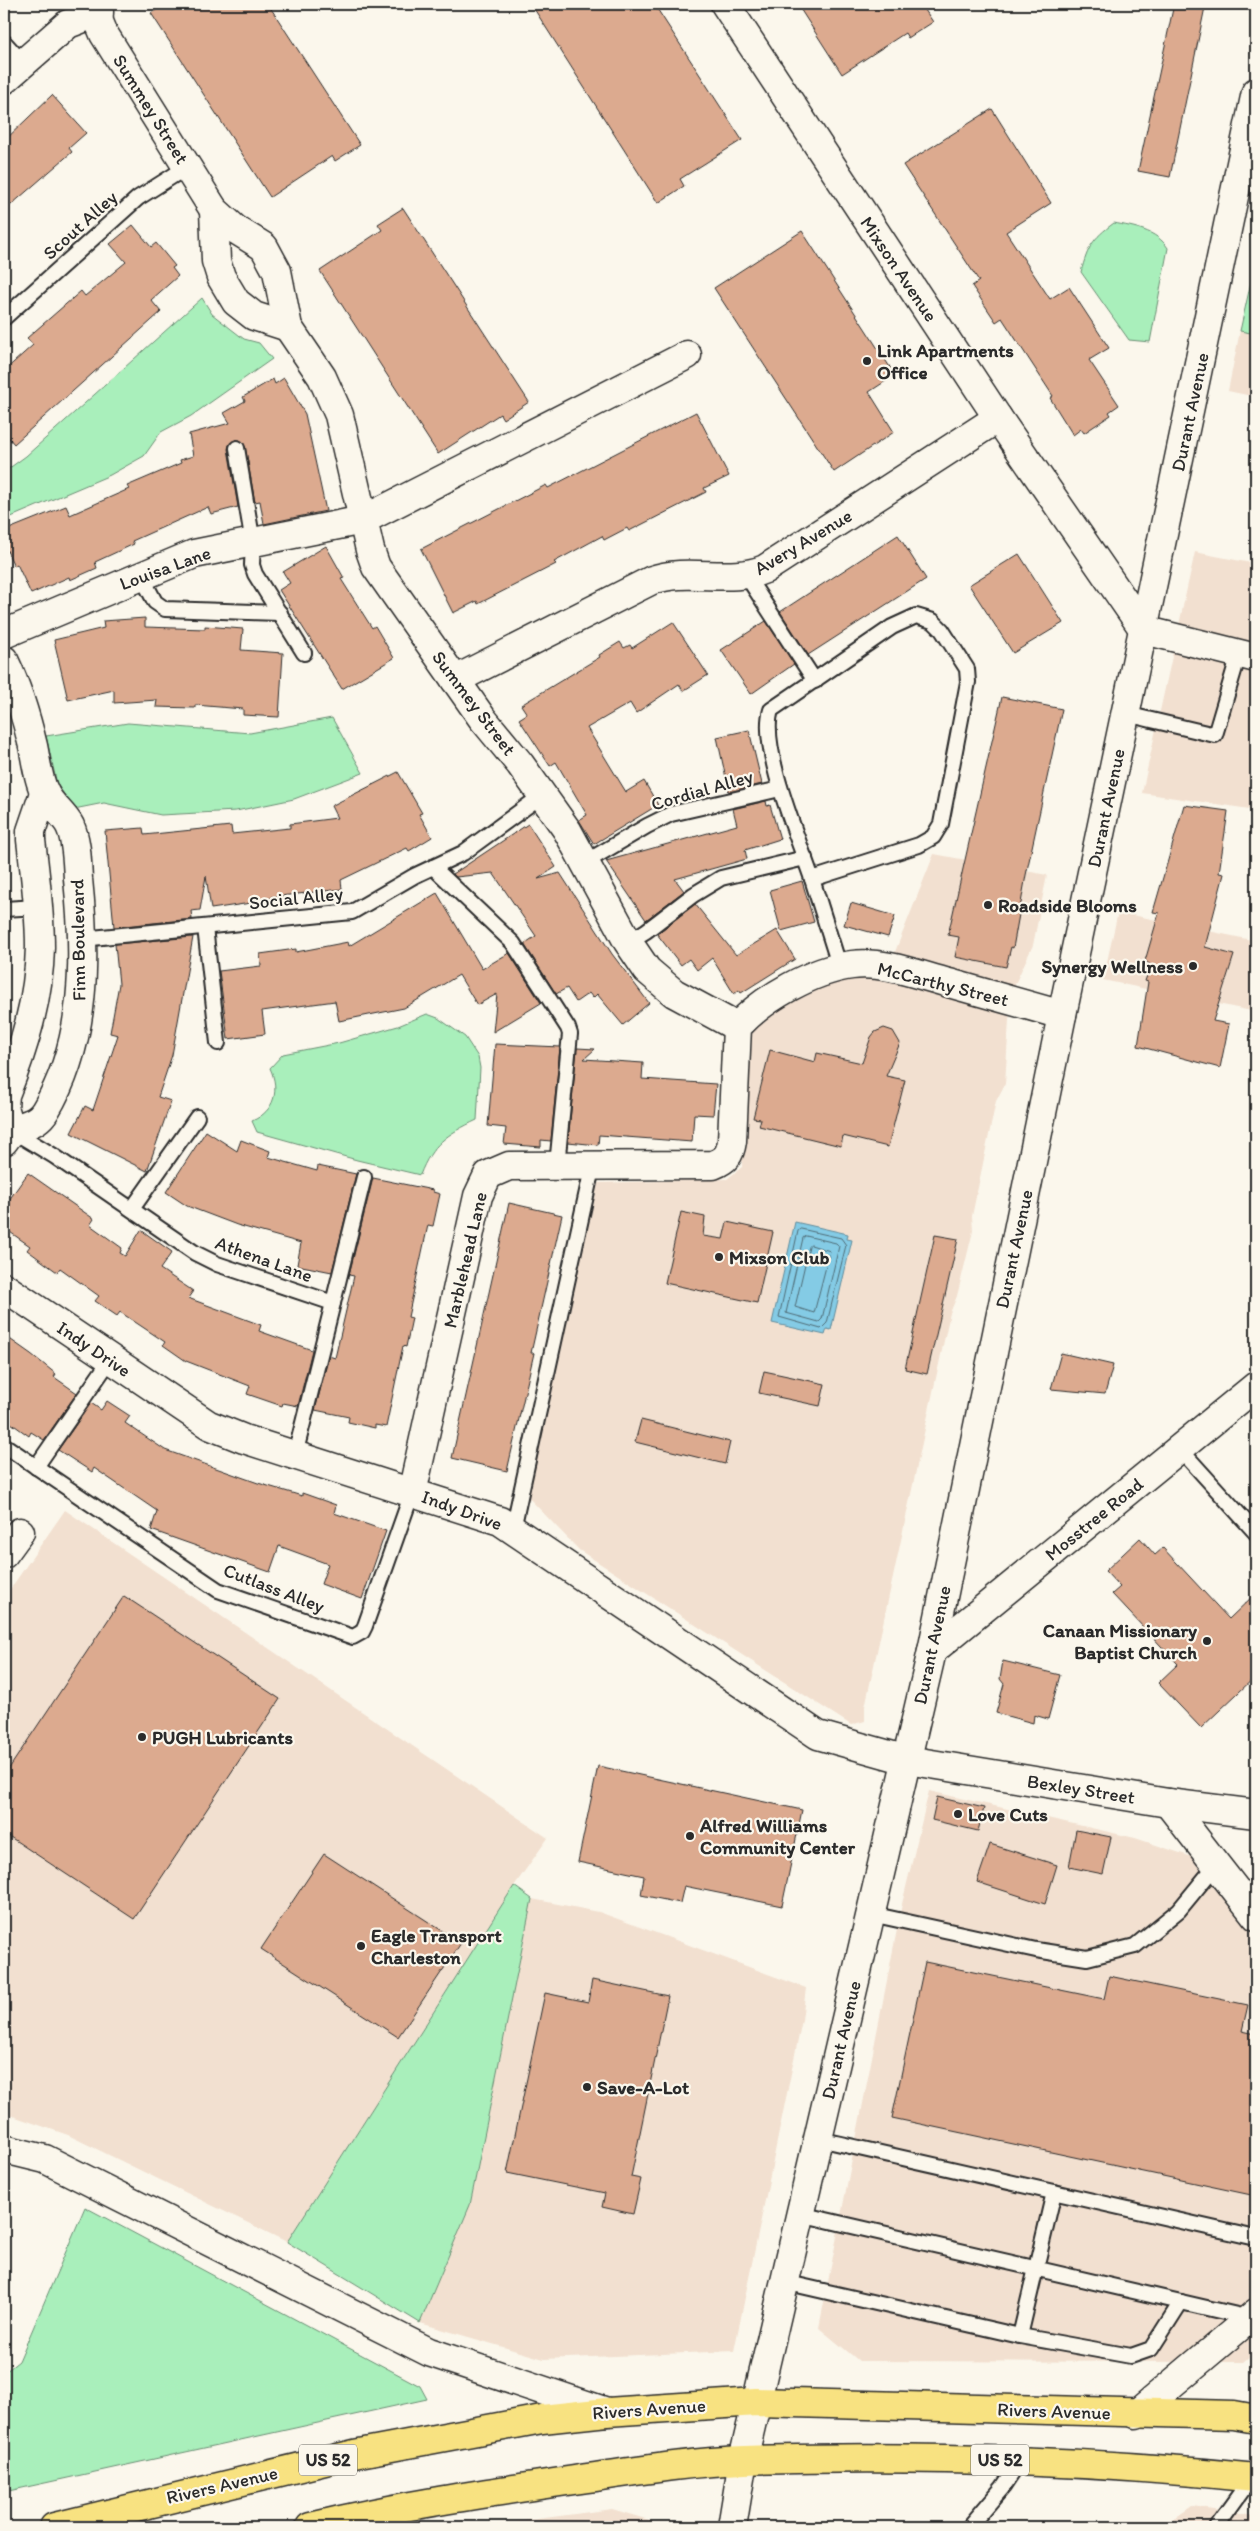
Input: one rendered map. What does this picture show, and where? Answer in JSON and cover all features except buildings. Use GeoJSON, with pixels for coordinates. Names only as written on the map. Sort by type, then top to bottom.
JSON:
{"type":"FeatureCollection","features":[{"type":"Feature","properties":{"kind":"main road","name":"Rivers Avenue"},"geometry":{"type":"LineString","coordinates":[[54,2527],[354,2454],[542,2419],[606,2412],[756,2402],[1136,2414],[1234,2415],[1256,2419]]}},
{"type":"Feature","properties":{"kind":"main road","name":"US 52"},"geometry":{"type":"LineString","coordinates":[[310,2527],[356,2516],[477,2494],[635,2472],[743,2460],[1021,2460],[1254,2477]]}},
{"type":"Feature","properties":{"kind":"street","name":"Mixson Avenue"},"geometry":{"type":"LineString","coordinates":[[725,4],[998,418],[1144,630]]}},
{"type":"Feature","properties":{"kind":"street"},"geometry":{"type":"LineString","coordinates":[[13,71],[68,24],[99,8]]}},
{"type":"Feature","properties":{"kind":"street","name":"Summey Street"},"geometry":{"type":"LineString","coordinates":[[99,8],[99,22],[104,34],[214,210],[235,229],[259,242],[267,252],[277,271],[288,327],[322,378],[340,415],[363,520],[376,567],[455,680],[520,764],[567,830],[628,942],[647,970],[674,993],[737,1027]]}},
{"type":"Feature","properties":{"kind":"street","name":"Durant Avenue"},"geometry":{"type":"LineString","coordinates":[[732,2527],[743,2460],[756,2402],[932,1650],[1062,1015],[1256,92]]}},
{"type":"Feature","properties":{"kind":"street","name":"Summey Street"},"geometry":{"type":"LineString","coordinates":[[214,210],[216,262],[221,277],[236,302],[254,316],[288,327]]}},
{"type":"Feature","properties":{"kind":"street","name":"Louisa Lane"},"geometry":{"type":"LineString","coordinates":[[4,634],[194,554],[363,520],[687,355]]}},
{"type":"Feature","properties":{"kind":"street","name":"Avery Avenue"},"geometry":{"type":"LineString","coordinates":[[455,680],[652,580],[676,575],[746,576],[765,569],[998,418]]}},
{"type":"Feature","properties":{"kind":"street"},"geometry":{"type":"LineString","coordinates":[[1144,630],[1248,656]]}},
{"type":"Feature","properties":{"kind":"street","name":"Finn Boulevard"},"geometry":{"type":"LineString","coordinates":[[4,660],[21,704],[44,793],[70,826],[80,902],[82,939],[78,1019],[58,1084],[38,1120],[6,1132],[5,1096],[20,1059],[35,998],[40,947],[31,831],[44,793]]}},
{"type":"Feature","properties":{"kind":"street","name":"McCarthy Street"},"geometry":{"type":"LineString","coordinates":[[737,1027],[749,1014],[803,980],[827,970],[853,965],[889,967],[1062,1015]]}},
{"type":"Feature","properties":{"kind":"street","name":"Marblehead Lane"},"geometry":{"type":"LineString","coordinates":[[412,1493],[482,1184],[488,1175],[510,1166],[592,1164],[713,1165],[724,1160],[730,1152],[732,1141],[737,1027]]}},
{"type":"Feature","properties":{"kind":"street","name":"Indy Drive"},"geometry":{"type":"LineString","coordinates":[[4,1287],[209,1425],[412,1493],[490,1516],[513,1529],[818,1734],[906,1760]]}},
{"type":"Feature","properties":{"kind":"street","name":"Mosstree Road"},"geometry":{"type":"LineString","coordinates":[[932,1650],[1256,1386]]}},
{"type":"Feature","properties":{"kind":"street"},"geometry":{"type":"LineString","coordinates":[[4,1554],[20,1532]]}},
{"type":"Feature","properties":{"kind":"street","name":"Bexley Street"},"geometry":{"type":"LineString","coordinates":[[906,1760],[1168,1804],[1256,1814]]}},
{"type":"Feature","properties":{"kind":"street"},"geometry":{"type":"LineString","coordinates":[[1168,1804],[1256,1916]]}},
{"type":"Feature","properties":{"kind":"street"},"geometry":{"type":"LineString","coordinates":[[4,2149],[45,2159],[429,2352],[606,2412]]}},
{"type":"Feature","properties":{"kind":"street"},"geometry":{"type":"LineString","coordinates":[[1136,2414],[1253,2315]]}},
{"type":"Feature","properties":{"kind":"lane"},"geometry":{"type":"LineString","coordinates":[[4,42],[13,71]]}},
{"type":"Feature","properties":{"kind":"lane","name":"Scout Alley"},"geometry":{"type":"LineString","coordinates":[[4,318],[138,198],[187,166]]}},
{"type":"Feature","properties":{"kind":"lane"},"geometry":{"type":"LineString","coordinates":[[237,448],[253,542],[252,565],[255,574],[304,653]]}},
{"type":"Feature","properties":{"kind":"lane"},"geometry":{"type":"LineString","coordinates":[[141,576],[155,602],[172,611],[280,614]]}},
{"type":"Feature","properties":{"kind":"lane"},"geometry":{"type":"LineString","coordinates":[[746,576],[815,681]]}},
{"type":"Feature","properties":{"kind":"lane"},"geometry":{"type":"LineString","coordinates":[[812,879],[919,845],[932,837],[941,824],[968,682],[967,669],[942,630],[933,621],[916,616],[892,627],[771,710],[767,722],[780,789],[805,858],[840,968]]}},
{"type":"Feature","properties":{"kind":"lane"},"geometry":{"type":"LineString","coordinates":[[1126,714],[1215,734],[1248,656]]}},
{"type":"Feature","properties":{"kind":"lane","name":"Cordial Alley"},"geometry":{"type":"LineString","coordinates":[[584,863],[671,814],[780,789]]}},
{"type":"Feature","properties":{"kind":"lane","name":"Social Alley"},"geometry":{"type":"LineString","coordinates":[[82,939],[352,912],[433,867],[463,853],[541,796]]}},
{"type":"Feature","properties":{"kind":"lane"},"geometry":{"type":"LineString","coordinates":[[628,942],[646,931],[693,895],[721,878],[805,858]]}},
{"type":"Feature","properties":{"kind":"lane"},"geometry":{"type":"LineString","coordinates":[[433,867],[513,943],[568,1028],[570,1034],[557,1165]]}},
{"type":"Feature","properties":{"kind":"lane"},"geometry":{"type":"LineString","coordinates":[[4,909],[38,907]]}},
{"type":"Feature","properties":{"kind":"lane"},"geometry":{"type":"LineString","coordinates":[[205,927],[218,1043]]}},
{"type":"Feature","properties":{"kind":"lane"},"geometry":{"type":"LineString","coordinates":[[132,1210],[197,1117]]}},
{"type":"Feature","properties":{"kind":"lane","name":"Athena Lane"},"geometry":{"type":"LineString","coordinates":[[6,1132],[217,1264],[333,1303]]}},
{"type":"Feature","properties":{"kind":"lane"},"geometry":{"type":"LineString","coordinates":[[513,1529],[592,1164]]}},
{"type":"Feature","properties":{"kind":"lane"},"geometry":{"type":"LineString","coordinates":[[295,1455],[364,1177]]}},
{"type":"Feature","properties":{"kind":"lane"},"geometry":{"type":"LineString","coordinates":[[36,1467],[110,1360]]}},
{"type":"Feature","properties":{"kind":"lane","name":"Cutlass Alley"},"geometry":{"type":"LineString","coordinates":[[4,1445],[218,1590],[352,1637],[362,1632],[366,1626],[412,1493]]}},
{"type":"Feature","properties":{"kind":"lane"},"geometry":{"type":"LineString","coordinates":[[1180,1448],[1256,1533]]}},
{"type":"Feature","properties":{"kind":"lane"},"geometry":{"type":"LineString","coordinates":[[871,1914],[1036,1950],[1087,1958],[1135,1946],[1179,1910],[1216,1865]]}},
{"type":"Feature","properties":{"kind":"lane"},"geometry":{"type":"LineString","coordinates":[[818,2139],[1256,2238]]}},
{"type":"Feature","properties":{"kind":"lane"},"geometry":{"type":"LineString","coordinates":[[1020,2336],[1054,2192]]}},
{"type":"Feature","properties":{"kind":"lane"},"geometry":{"type":"LineString","coordinates":[[800,2214],[1182,2302],[1253,2315]]}},
{"type":"Feature","properties":{"kind":"lane"},"geometry":{"type":"LineString","coordinates":[[784,2282],[1020,2336],[1131,2356],[1151,2349],[1182,2302]]}},
{"type":"Feature","properties":{"kind":"lane"},"geometry":{"type":"LineString","coordinates":[[969,2527],[1003,2487],[1021,2460]]}},
{"type":"Feature","properties":{"kind":"lane"},"geometry":{"type":"LineString","coordinates":[[1216,2527],[1254,2477]]}},
{"type":"Feature","properties":{"kind":"shaded area"},"geometry":{"type":"Polygon","coordinates":[[[1240,331],[1256,334],[1256,397],[1228,391],[1240,331]]]}},
{"type":"Feature","properties":{"kind":"shaded area"},"geometry":{"type":"Polygon","coordinates":[[[1195,552],[1256,564],[1256,810],[1142,793],[1195,552]]]}},
{"type":"Feature","properties":{"kind":"shaded area"},"geometry":{"type":"Polygon","coordinates":[[[934,854],[1047,875],[1033,945],[1015,984],[1009,1020],[1005,1084],[996,1101],[972,1216],[973,1231],[957,1296],[950,1313],[865,1707],[865,1721],[851,1725],[579,1550],[527,1496],[598,1183],[727,1179],[742,1167],[746,1039],[757,1021],[821,985],[858,978],[876,979],[889,967],[934,854]]]}},
{"type":"Feature","properties":{"kind":"shaded area"},"geometry":{"type":"Polygon","coordinates":[[[1118,912],[1256,941],[1256,1012],[1103,980],[1118,912]]]}},
{"type":"Feature","properties":{"kind":"shaded area"},"geometry":{"type":"Polygon","coordinates":[[[65,1510],[548,1838],[514,1886],[287,2242],[68,2135],[4,2113],[4,1598],[65,1510]]]}},
{"type":"Feature","properties":{"kind":"shaded area"},"geometry":{"type":"Polygon","coordinates":[[[929,1791],[1135,1838],[1216,1865],[1256,1916],[1256,2351],[1243,2362],[859,2361],[819,2328],[902,1904],[929,1791]]]}},
{"type":"Feature","properties":{"kind":"shaded area"},"geometry":{"type":"Polygon","coordinates":[[[532,1899],[599,1912],[806,1988],[802,2020],[734,2351],[544,2359],[420,2323],[470,2205],[532,1899]]]}},
{"type":"Feature","properties":{"kind":"shaded area"},"geometry":{"type":"Polygon","coordinates":[[[1192,2506],[1256,2515],[1256,2527],[1162,2527],[1192,2506]]]}},
{"type":"Feature","properties":{"kind":"shaded area"},"geometry":{"type":"Polygon","coordinates":[[[612,2509],[649,2520],[657,2527],[477,2527],[612,2509]]]}},
{"type":"Feature","properties":{"kind":"green space"},"geometry":{"type":"Polygon","coordinates":[[[1114,223],[1151,233],[1168,248],[1150,342],[1129,340],[1081,272],[1092,244],[1114,223]]]}},
{"type":"Feature","properties":{"kind":"green space"},"geometry":{"type":"Polygon","coordinates":[[[1256,264],[1256,334],[1240,331],[1256,264]]]}},
{"type":"Feature","properties":{"kind":"green space"},"geometry":{"type":"Polygon","coordinates":[[[202,298],[212,314],[244,339],[259,343],[272,359],[191,416],[161,432],[144,456],[110,475],[4,520],[4,472],[26,456],[202,298]]]}},
{"type":"Feature","properties":{"kind":"green space"},"geometry":{"type":"Polygon","coordinates":[[[332,718],[363,773],[294,799],[236,811],[161,815],[104,803],[74,809],[57,784],[46,736],[128,723],[250,733],[332,718]]]}},
{"type":"Feature","properties":{"kind":"green space"},"geometry":{"type":"Polygon","coordinates":[[[427,1014],[438,1018],[465,1037],[478,1057],[480,1068],[477,1120],[457,1130],[442,1141],[430,1155],[420,1175],[357,1160],[257,1132],[252,1121],[266,1112],[270,1106],[275,1092],[275,1084],[270,1068],[283,1054],[339,1043],[398,1026],[427,1014]]]}},
{"type":"Feature","properties":{"kind":"green space"},"geometry":{"type":"Polygon","coordinates":[[[514,1886],[532,1899],[470,2205],[420,2323],[287,2242],[514,1886]]]}},
{"type":"Feature","properties":{"kind":"green space"},"geometry":{"type":"Polygon","coordinates":[[[85,2207],[420,2386],[427,2399],[4,2492],[4,2371],[19,2361],[85,2207]]]}},
{"type":"Feature","properties":{"kind":"water"},"geometry":{"type":"Polygon","coordinates":[[[795,1222],[848,1234],[847,1239],[852,1240],[831,1330],[827,1329],[825,1335],[772,1323],[795,1222]]]}},
{"type":"Feature","properties":{"kind":"place","name":"Link Apartments Office"},"geometry":{"type":"Point","coordinates":[867,361]}},
{"type":"Feature","properties":{"kind":"place","name":"Roadside Blooms"},"geometry":{"type":"Point","coordinates":[988,905]}},
{"type":"Feature","properties":{"kind":"place","name":"Synergy Wellness"},"geometry":{"type":"Point","coordinates":[1193,966]}},
{"type":"Feature","properties":{"kind":"place","name":"Mixson Club"},"geometry":{"type":"Point","coordinates":[719,1257]}},
{"type":"Feature","properties":{"kind":"place","name":"Canaan Missionary Baptist Church"},"geometry":{"type":"Point","coordinates":[1207,1641]}},
{"type":"Feature","properties":{"kind":"place","name":"PUGH Lubricants"},"geometry":{"type":"Point","coordinates":[142,1737]}},
{"type":"Feature","properties":{"kind":"place","name":"Love Cuts"},"geometry":{"type":"Point","coordinates":[958,1814]}},
{"type":"Feature","properties":{"kind":"place","name":"Alfred Williams Community Center"},"geometry":{"type":"Point","coordinates":[690,1836]}},
{"type":"Feature","properties":{"kind":"place","name":"Eagle Transport Charleston"},"geometry":{"type":"Point","coordinates":[361,1946]}},
{"type":"Feature","properties":{"kind":"place","name":"Save-A-Lot"},"geometry":{"type":"Point","coordinates":[587,2087]}}]}
